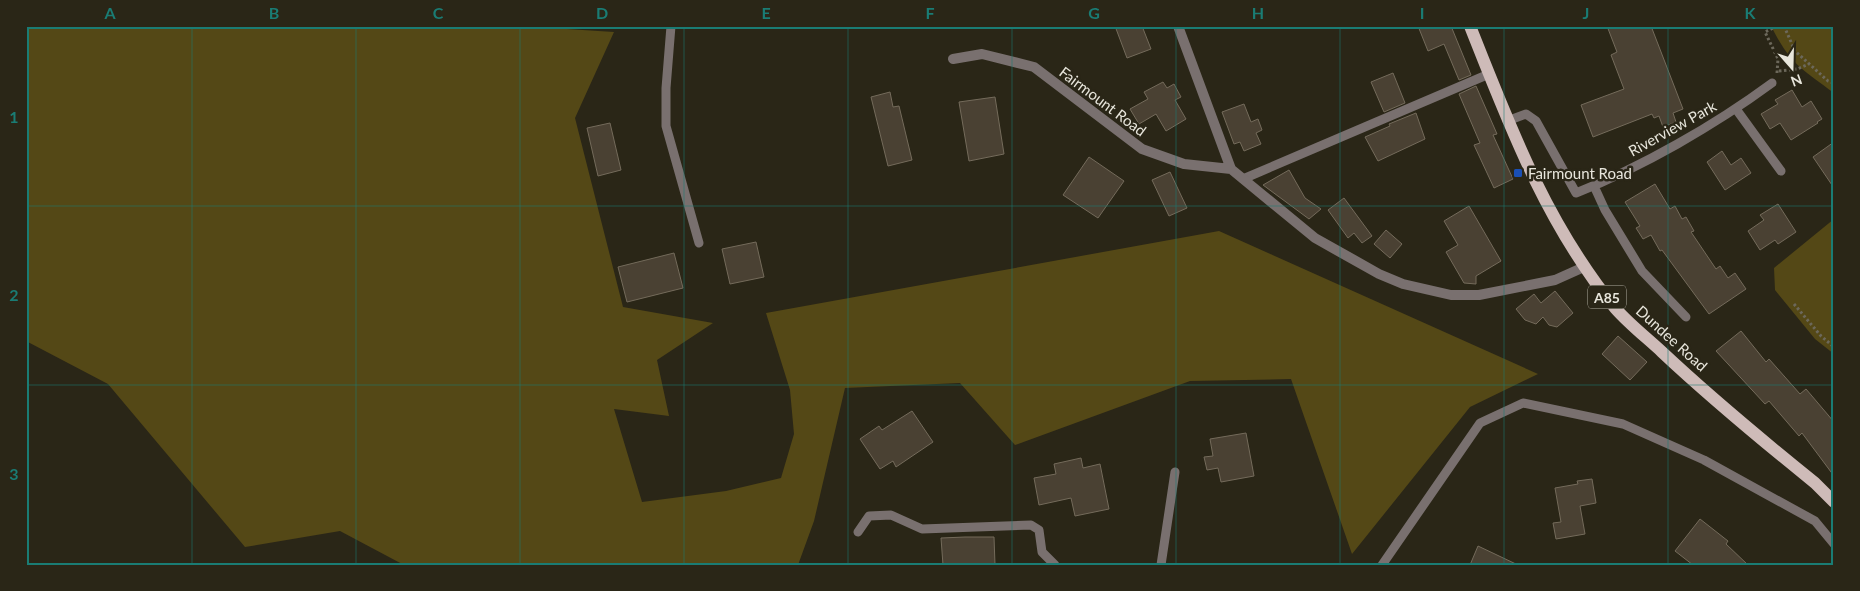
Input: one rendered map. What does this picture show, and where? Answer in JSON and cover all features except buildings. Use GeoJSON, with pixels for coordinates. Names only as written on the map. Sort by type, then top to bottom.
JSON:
{"type":"FeatureCollection","features":[{"type":"Feature","properties":{"kind":"main road","name":"Dundee Road"},"geometry":{"type":"LineString","coordinates":[[1470,26],[1507,121],[1544,200],[1584,267],[1617,310],[1682,371],[1815,483],[1834,502]]}},
{"type":"Feature","properties":{"kind":"street"},"geometry":{"type":"LineString","coordinates":[[1178,26],[1209,97],[1231,169],[1315,238],[1380,274],[1425,290],[1451,295],[1479,296],[1502,292],[1556,280],[1584,267]]}},
{"type":"Feature","properties":{"kind":"street","name":"Fairmount Road"},"geometry":{"type":"LineString","coordinates":[[953,59],[982,54],[1034,67],[1142,149],[1184,164],[1231,169]]}},
{"type":"Feature","properties":{"kind":"lane"},"geometry":{"type":"LineString","coordinates":[[671,26],[666,70],[666,126],[699,243]]}},
{"type":"Feature","properties":{"kind":"lane"},"geometry":{"type":"LineString","coordinates":[[1243,179],[1489,74]]}},
{"type":"Feature","properties":{"kind":"lane","name":"Riverview Park"},"geometry":{"type":"LineString","coordinates":[[1507,121],[1526,114],[1536,121],[1576,193],[1594,186],[1692,135],[1736,109],[1772,83]]}},
{"type":"Feature","properties":{"kind":"lane"},"geometry":{"type":"LineString","coordinates":[[1736,109],[1780,171]]}},
{"type":"Feature","properties":{"kind":"lane"},"geometry":{"type":"LineString","coordinates":[[1594,186],[1605,210],[1642,271],[1686,317]]}},
{"type":"Feature","properties":{"kind":"lane"},"geometry":{"type":"LineString","coordinates":[[1382,565],[1480,423],[1523,403],[1623,424],[1704,460],[1815,521],[1834,544]]}},
{"type":"Feature","properties":{"kind":"lane"},"geometry":{"type":"LineString","coordinates":[[1161,565],[1175,472]]}},
{"type":"Feature","properties":{"kind":"lane"},"geometry":{"type":"LineString","coordinates":[[858,532],[869,516],[891,516],[922,529],[1031,525],[1039,530],[1042,552],[1056,565]]}},
{"type":"Feature","properties":{"kind":"path"},"geometry":{"type":"LineString","coordinates":[[1772,83],[1778,71],[1778,59],[1765,32],[1777,26]]}},
{"type":"Feature","properties":{"kind":"path"},"geometry":{"type":"LineString","coordinates":[[1784,26],[1795,51],[1828,81],[1834,83]]}},
{"type":"Feature","properties":{"kind":"path"},"geometry":{"type":"LineString","coordinates":[[1778,71],[1797,69],[1809,64]]}},
{"type":"Feature","properties":{"kind":"path"},"geometry":{"type":"LineString","coordinates":[[1794,304],[1821,336],[1834,346]]}},
{"type":"Feature","properties":{"kind":"shaded area"},"geometry":{"type":"Polygon","coordinates":[[[26,26],[520,26],[614,32],[575,118],[623,307],[713,323],[657,360],[669,416],[614,409],[642,502],[726,491],[781,478],[794,434],[790,390],[766,313],[1219,231],[1538,374],[1470,407],[1352,554],[1291,379],[1190,381],[1015,445],[960,383],[845,388],[814,521],[798,565],[404,565],[340,531],[245,547],[108,384],[26,341],[26,26]]]}},
{"type":"Feature","properties":{"kind":"shaded area"},"geometry":{"type":"Polygon","coordinates":[[[1771,26],[1834,26],[1834,93],[1791,58],[1771,26]]]}},
{"type":"Feature","properties":{"kind":"shaded area"},"geometry":{"type":"Polygon","coordinates":[[[1834,219],[1834,354],[1815,339],[1775,290],[1774,268],[1834,219]]]}},
{"type":"Feature","properties":{"kind":"place","name":"Fairmount Road"},"geometry":{"type":"Point","coordinates":[1518,173]}}]}
